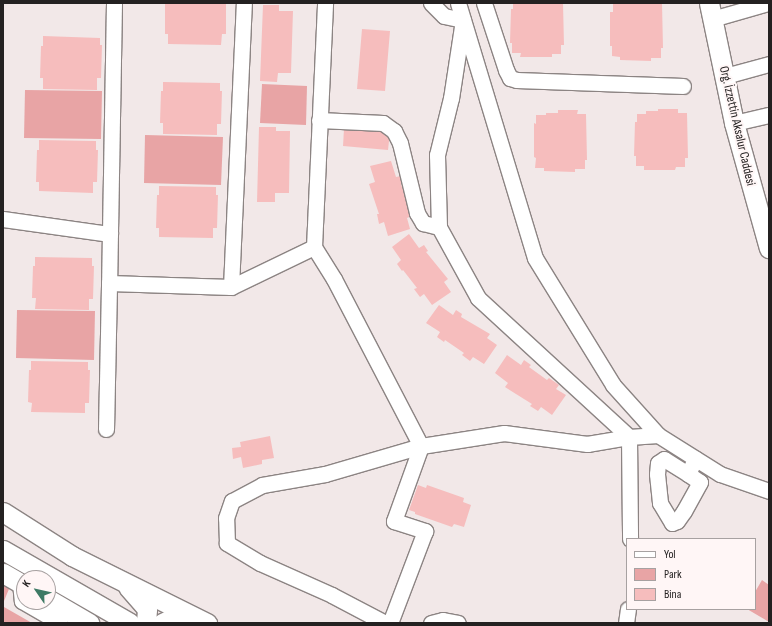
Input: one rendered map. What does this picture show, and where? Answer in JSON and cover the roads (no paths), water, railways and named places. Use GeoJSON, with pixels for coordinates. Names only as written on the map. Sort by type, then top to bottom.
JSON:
{"type":"FeatureCollection","features":[{"type":"Feature","properties":{"kind":"main road","name":"Org. İzzettin Aksalur Caddesi"},"geometry":{"type":"LineString","coordinates":[[710,11],[734,123],[769,248]]}},
{"type":"Feature","properties":{"kind":"main road"},"geometry":{"type":"LineString","coordinates":[[3,512],[72,556],[207,623]]}},
{"type":"Feature","properties":{"kind":"main road"},"geometry":{"type":"LineString","coordinates":[[3,550],[146,621],[175,617],[192,623]]}},
{"type":"Feature","properties":{"kind":"main road"},"geometry":{"type":"LineString","coordinates":[[3,572],[16,580]]}},
{"type":"Feature","properties":{"kind":"main road"},"geometry":{"type":"LineString","coordinates":[[116,579],[129,588],[143,602],[147,609],[146,621]]}},
{"type":"Feature","properties":{"kind":"main road"},"geometry":{"type":"LineString","coordinates":[[56,604],[90,623]]}},
{"type":"Feature","properties":{"kind":"street"},"geometry":{"type":"LineString","coordinates":[[106,429],[114,3]]}},
{"type":"Feature","properties":{"kind":"street"},"geometry":{"type":"LineString","coordinates":[[231,287],[244,3]]}},
{"type":"Feature","properties":{"kind":"street"},"geometry":{"type":"LineString","coordinates":[[325,3],[314,247],[334,279],[422,446],[394,521],[425,531],[390,623]]}},
{"type":"Feature","properties":{"kind":"street"},"geometry":{"type":"LineString","coordinates":[[430,3],[444,16],[463,20]]}},
{"type":"Feature","properties":{"kind":"street"},"geometry":{"type":"LineString","coordinates":[[458,3],[535,258],[613,385],[658,435],[720,474],[769,491]]}},
{"type":"Feature","properties":{"kind":"street"},"geometry":{"type":"LineString","coordinates":[[484,3],[510,78],[517,80],[683,86]]}},
{"type":"Feature","properties":{"kind":"street"},"geometry":{"type":"LineString","coordinates":[[710,11],[768,3]]}},
{"type":"Feature","properties":{"kind":"street"},"geometry":{"type":"LineString","coordinates":[[463,20],[451,98],[437,155],[439,227],[478,298],[629,437],[630,538]]}},
{"type":"Feature","properties":{"kind":"street"},"geometry":{"type":"LineString","coordinates":[[725,76],[769,64]]}},
{"type":"Feature","properties":{"kind":"street"},"geometry":{"type":"LineString","coordinates":[[734,123],[769,114]]}},
{"type":"Feature","properties":{"kind":"street"},"geometry":{"type":"LineString","coordinates":[[319,120],[383,123],[394,131],[400,143],[417,213],[423,223],[439,227]]}},
{"type":"Feature","properties":{"kind":"street"},"geometry":{"type":"LineString","coordinates":[[3,219],[110,234]]}},
{"type":"Feature","properties":{"kind":"street"},"geometry":{"type":"LineString","coordinates":[[109,283],[231,287],[314,247]]}},
{"type":"Feature","properties":{"kind":"street"},"geometry":{"type":"LineString","coordinates":[[385,623],[332,595],[260,563],[226,543],[226,518],[232,501],[262,485],[325,474],[422,446],[504,433],[588,444],[629,437],[658,435]]}},
{"type":"Feature","properties":{"kind":"street"},"geometry":{"type":"LineString","coordinates":[[688,474],[695,459]]}},
{"type":"Feature","properties":{"kind":"street"},"geometry":{"type":"LineString","coordinates":[[38,610],[60,623]]}},
{"type":"Feature","properties":{"kind":"street"},"geometry":{"type":"LineString","coordinates":[[626,623],[628,610]]}},
{"type":"Feature","properties":{"kind":"street"},"geometry":{"type":"LineString","coordinates":[[431,623],[443,620],[458,623]]}}]}
